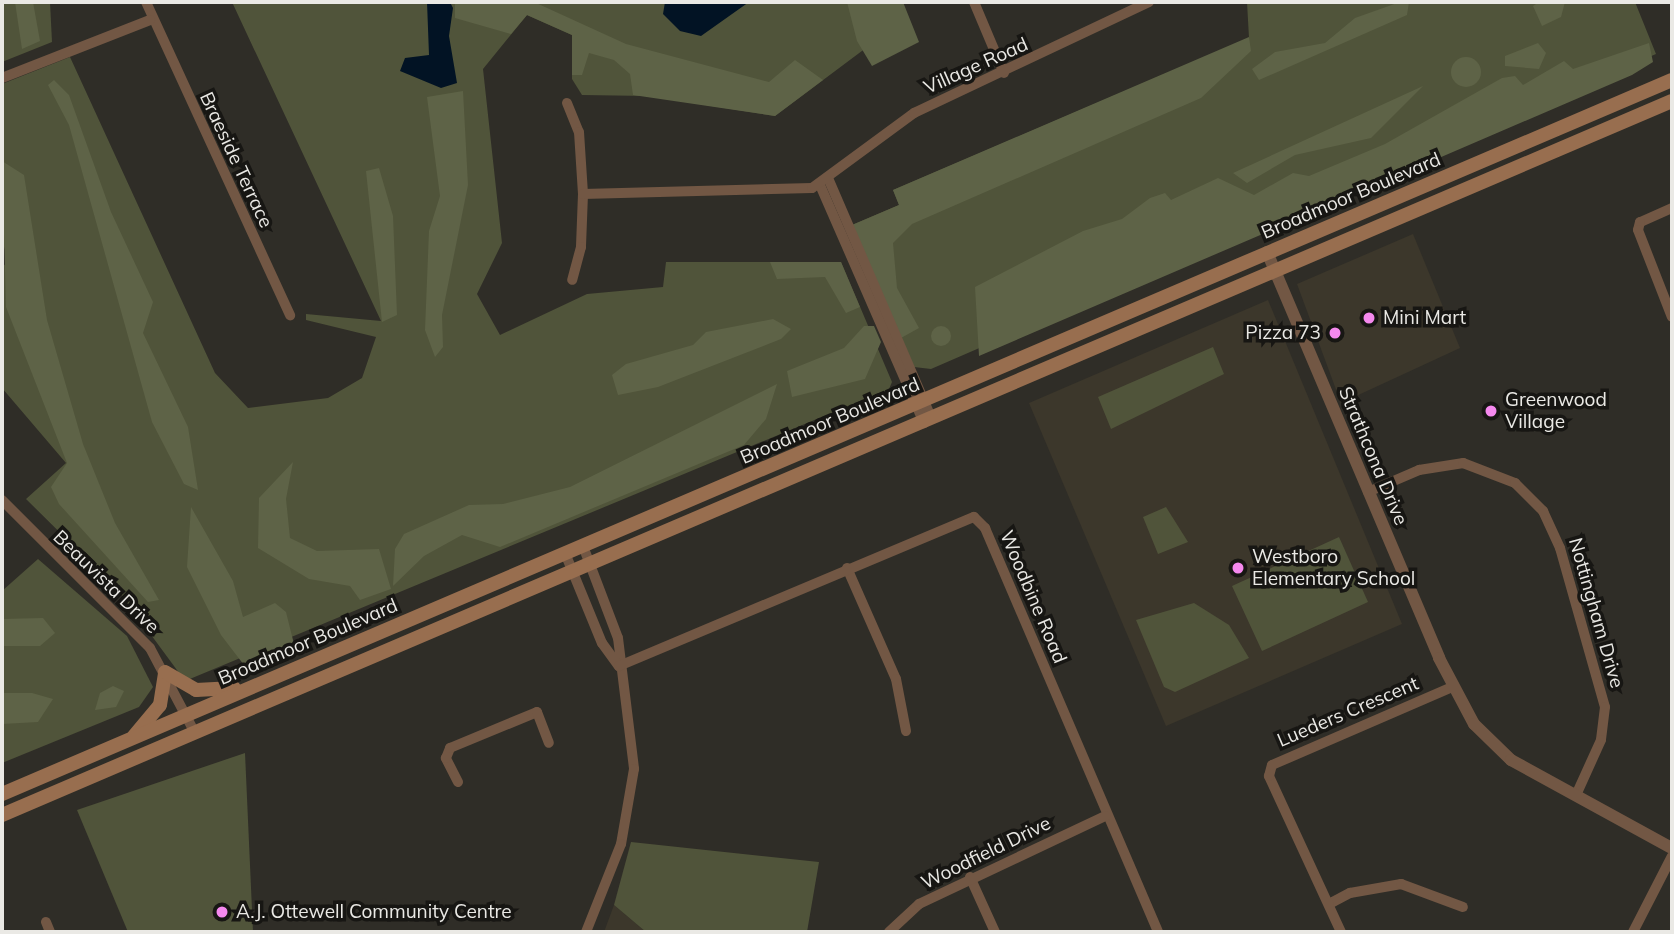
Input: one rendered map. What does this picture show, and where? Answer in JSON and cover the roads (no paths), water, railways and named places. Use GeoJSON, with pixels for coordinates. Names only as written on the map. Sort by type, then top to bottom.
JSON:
{"type":"FeatureCollection","features":[{"type":"Feature","properties":{"kind":"main road","name":"Broadmoor Boulevard"},"geometry":{"type":"LineString","coordinates":[[2,794],[1672,80]]}},
{"type":"Feature","properties":{"kind":"main road","name":"Broadmoor Boulevard"},"geometry":{"type":"LineString","coordinates":[[2,815],[1672,101]]}},
{"type":"Feature","properties":{"kind":"main road"},"geometry":{"type":"LineString","coordinates":[[131,740],[160,705],[165,672],[204,691],[261,682]]}},
{"type":"Feature","properties":{"kind":"street","name":"Braeside Terrace"},"geometry":{"type":"LineString","coordinates":[[146,2],[150,20],[290,315]]}},
{"type":"Feature","properties":{"kind":"street"},"geometry":{"type":"LineString","coordinates":[[974,2],[1004,73]]}},
{"type":"Feature","properties":{"kind":"street","name":"Village Road"},"geometry":{"type":"LineString","coordinates":[[824,182],[914,113],[1004,73],[1149,2]]}},
{"type":"Feature","properties":{"kind":"street"},"geometry":{"type":"LineString","coordinates":[[2,78],[150,20]]}},
{"type":"Feature","properties":{"kind":"street"},"geometry":{"type":"LineString","coordinates":[[567,103],[579,132],[583,194],[582,247],[572,279]]}},
{"type":"Feature","properties":{"kind":"street"},"geometry":{"type":"LineString","coordinates":[[583,194],[824,182],[928,421]]}},
{"type":"Feature","properties":{"kind":"street"},"geometry":{"type":"LineString","coordinates":[[1672,208],[1640,222],[1638,230],[1672,317]]}},
{"type":"Feature","properties":{"kind":"street","name":"Strathcona Drive"},"geometry":{"type":"LineString","coordinates":[[1267,252],[1452,687],[1491,745],[1672,848]]}},
{"type":"Feature","properties":{"kind":"street","name":"Nottingham Drive"},"geometry":{"type":"LineString","coordinates":[[1368,492],[1419,470],[1463,463],[1515,483],[1542,511],[1560,548],[1605,707],[1601,740],[1577,793]]}},
{"type":"Feature","properties":{"kind":"street","name":"Beauvista Drive"},"geometry":{"type":"LineString","coordinates":[[2,500],[117,613],[165,672],[195,733]]}},
{"type":"Feature","properties":{"kind":"street","name":"Woodbine Road"},"geometry":{"type":"LineString","coordinates":[[618,666],[966,517],[979,521],[1105,816],[1158,932]]}},
{"type":"Feature","properties":{"kind":"street"},"geometry":{"type":"LineString","coordinates":[[583,546],[618,638],[618,666],[633,738],[632,792],[611,875],[586,932]]}},
{"type":"Feature","properties":{"kind":"street"},"geometry":{"type":"LineString","coordinates":[[565,553],[602,643],[618,666]]}},
{"type":"Feature","properties":{"kind":"street"},"geometry":{"type":"LineString","coordinates":[[847,568],[895,679],[906,731]]}},
{"type":"Feature","properties":{"kind":"street","name":"Lueders Crescent"},"geometry":{"type":"LineString","coordinates":[[1341,932],[1269,776],[1272,765],[1452,687]]}},
{"type":"Feature","properties":{"kind":"street"},"geometry":{"type":"LineString","coordinates":[[458,782],[446,758],[450,748],[537,712],[549,743]]}},
{"type":"Feature","properties":{"kind":"street","name":"Woodfield Drive"},"geometry":{"type":"LineString","coordinates":[[889,932],[919,904],[970,877],[1105,816]]}},
{"type":"Feature","properties":{"kind":"street"},"geometry":{"type":"LineString","coordinates":[[1633,932],[1672,856]]}},
{"type":"Feature","properties":{"kind":"street"},"geometry":{"type":"LineString","coordinates":[[970,877],[995,932]]}},
{"type":"Feature","properties":{"kind":"street"},"geometry":{"type":"LineString","coordinates":[[1329,904],[1350,893],[1401,884],[1463,907]]}},
{"type":"Feature","properties":{"kind":"water"},"geometry":{"type":"Polygon","coordinates":[[[427,2],[450,2],[453,8],[449,36],[457,83],[441,88],[400,71],[405,58],[429,55],[427,2]]]}},
{"type":"Feature","properties":{"kind":"water"},"geometry":{"type":"Polygon","coordinates":[[[665,2],[749,2],[701,36],[680,31],[663,14],[665,2]]]}},
{"type":"Feature","properties":{"kind":"place","name":"Mini Mart"},"geometry":{"type":"Point","coordinates":[1369,318]}},
{"type":"Feature","properties":{"kind":"place","name":"Pizza 73"},"geometry":{"type":"Point","coordinates":[1335,333]}},
{"type":"Feature","properties":{"kind":"place","name":"Greenwood Village"},"geometry":{"type":"Point","coordinates":[1491,411]}},
{"type":"Feature","properties":{"kind":"place","name":"Westboro Elementary School"},"geometry":{"type":"Point","coordinates":[1238,568]}},
{"type":"Feature","properties":{"kind":"place","name":"A.J. Ottewell Community Centre"},"geometry":{"type":"Point","coordinates":[222,912]}}]}
